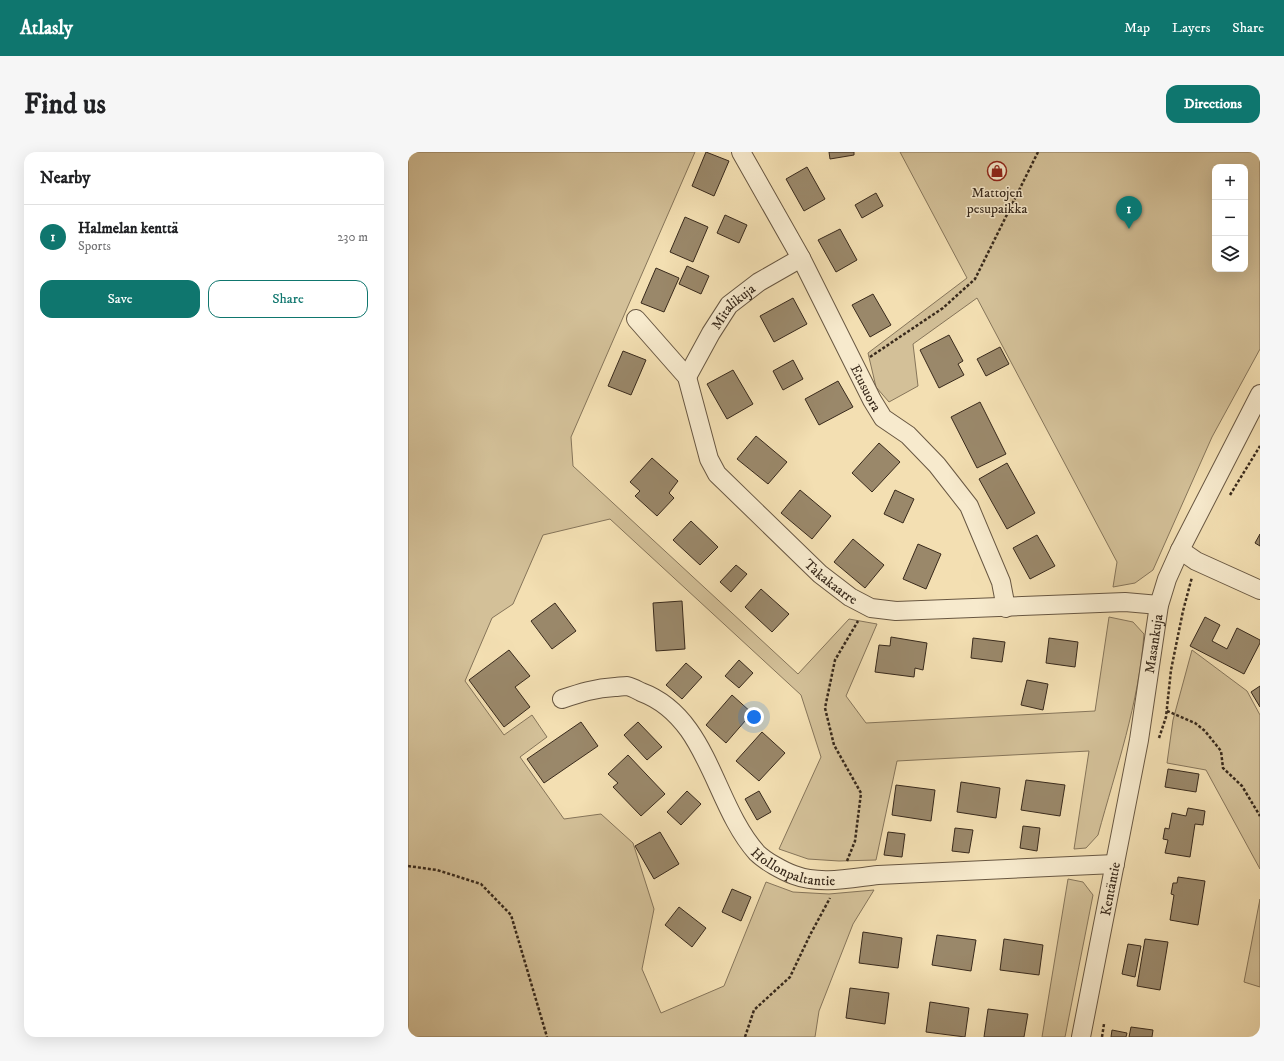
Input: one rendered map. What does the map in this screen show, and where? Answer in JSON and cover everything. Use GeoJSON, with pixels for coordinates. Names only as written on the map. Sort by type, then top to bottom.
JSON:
{"type":"FeatureCollection","features":[{"type":"Feature","properties":{"kind":"street","name":"Etusuora"},"geometry":{"type":"LineString","coordinates":[[741,152],[801,258],[872,400],[883,418],[908,435],[932,460],[969,506],[1001,582],[1006,608]]}},
{"type":"Feature","properties":{"kind":"street","name":"Mitalikuja"},"geometry":{"type":"LineString","coordinates":[[687,377],[711,333],[729,305],[759,282],[801,258]]}},
{"type":"Feature","properties":{"kind":"street","name":"Takakaarre"},"geometry":{"type":"LineString","coordinates":[[636,319],[687,377],[709,459],[717,474],[820,574],[850,598],[871,608],[896,611],[1006,608],[1125,602],[1159,605]]}},
{"type":"Feature","properties":{"kind":"street","name":"Masankuja"},"geometry":{"type":"LineString","coordinates":[[1139,740],[1159,605],[1167,579],[1180,550],[1260,394]]}},
{"type":"Feature","properties":{"kind":"street"},"geometry":{"type":"LineString","coordinates":[[1180,550],[1196,561],[1260,590]]}},
{"type":"Feature","properties":{"kind":"street","name":"Hollonpaltantie"},"geometry":{"type":"LineString","coordinates":[[562,699],[598,688],[626,686],[664,703],[679,716],[693,736],[740,829],[758,854],[775,866],[794,875],[815,879],[840,880],[878,875],[1115,864]]}},
{"type":"Feature","properties":{"kind":"street","name":"Kentäntie"},"geometry":{"type":"LineString","coordinates":[[1081,1037],[1139,740]]}},
{"type":"Feature","properties":{"kind":"path"},"geometry":{"type":"LineString","coordinates":[[855,366],[943,308],[975,279],[1038,152]]}},
{"type":"Feature","properties":{"kind":"path"},"geometry":{"type":"LineString","coordinates":[[1227,500],[1260,446]]}},
{"type":"Feature","properties":{"kind":"path"},"geometry":{"type":"LineString","coordinates":[[1156,745],[1166,717],[1171,670],[1183,611],[1196,561]]}},
{"type":"Feature","properties":{"kind":"path"},"geometry":{"type":"LineString","coordinates":[[745,1037],[754,1010],[790,977],[810,935],[840,880],[855,841],[861,793],[834,745],[825,708],[835,660],[867,606]]}},
{"type":"Feature","properties":{"kind":"path"},"geometry":{"type":"LineString","coordinates":[[1167,711],[1195,723],[1205,731],[1221,751],[1223,768],[1242,786],[1260,816]]}},
{"type":"Feature","properties":{"kind":"path"},"geometry":{"type":"LineString","coordinates":[[408,866],[437,870],[482,884],[511,915],[546,1037]]}},
{"type":"Feature","properties":{"kind":"path"},"geometry":{"type":"LineString","coordinates":[[1102,1037],[1104,1022]]}},
{"type":"Feature","properties":{"kind":"shaded area"},"geometry":{"type":"Polygon","coordinates":[[[408,152],[695,152],[571,437],[573,466],[798,674],[849,619],[877,624],[846,696],[866,723],[1095,711],[1109,617],[1133,622],[1144,634],[1137,685],[1126,736],[1098,835],[1086,848],[1074,849],[1089,751],[897,761],[876,860],[839,861],[808,859],[779,849],[821,757],[801,695],[610,519],[543,535],[513,604],[492,618],[465,681],[504,735],[532,715],[547,737],[520,757],[564,819],[601,814],[633,843],[654,909],[642,969],[661,1013],[724,986],[766,882],[793,892],[829,894],[874,890],[853,924],[819,1011],[815,1037],[408,1037],[408,152]]]}},
{"type":"Feature","properties":{"kind":"shaded area"},"geometry":{"type":"Polygon","coordinates":[[[900,152],[1260,152],[1260,349],[1212,437],[1153,570],[1135,583],[1113,587],[1117,562],[977,298],[913,344],[918,386],[889,402],[876,387],[868,353],[967,278],[900,152]]]}},
{"type":"Feature","properties":{"kind":"shaded area"},"geometry":{"type":"Polygon","coordinates":[[[1192,650],[1247,691],[1260,715],[1260,869],[1206,770],[1167,763],[1173,720],[1192,650]]]}},
{"type":"Feature","properties":{"kind":"shaded area"},"geometry":{"type":"Polygon","coordinates":[[[1068,879],[1083,882],[1093,895],[1065,1037],[1042,1037],[1068,879]]]}},
{"type":"Feature","properties":{"kind":"shaded area"},"geometry":{"type":"Polygon","coordinates":[[[1260,899],[1260,987],[1244,982],[1260,899]]]}},
{"type":"Feature","properties":{"kind":"building"},"geometry":{"type":"Polygon","coordinates":[[[706,152],[729,161],[714,196],[692,186],[706,152]]]}},
{"type":"Feature","properties":{"kind":"building"},"geometry":{"type":"Polygon","coordinates":[[[829,152],[854,152],[854,155],[830,159],[829,152]]]}},
{"type":"Feature","properties":{"kind":"building"},"geometry":{"type":"Polygon","coordinates":[[[807,167],[825,199],[804,211],[786,179],[807,167]]]}},
{"type":"Feature","properties":{"kind":"building"},"geometry":{"type":"Polygon","coordinates":[[[876,193],[883,206],[862,218],[855,205],[876,193]]]}},
{"type":"Feature","properties":{"kind":"building"},"geometry":{"type":"Polygon","coordinates":[[[725,215],[747,225],[739,243],[717,233],[725,215]]]}},
{"type":"Feature","properties":{"kind":"building"},"geometry":{"type":"Polygon","coordinates":[[[685,217],[708,227],[693,262],[670,252],[685,217]]]}},
{"type":"Feature","properties":{"kind":"building"},"geometry":{"type":"Polygon","coordinates":[[[840,229],[857,260],[836,272],[818,240],[840,229]]]}},
{"type":"Feature","properties":{"kind":"building"},"geometry":{"type":"Polygon","coordinates":[[[687,266],[709,276],[701,294],[679,284],[687,266]]]}},
{"type":"Feature","properties":{"kind":"building"},"geometry":{"type":"Polygon","coordinates":[[[656,268],[679,278],[664,312],[641,303],[656,268]]]}},
{"type":"Feature","properties":{"kind":"building"},"geometry":{"type":"Polygon","coordinates":[[[873,294],[891,325],[870,337],[852,305],[873,294]]]}},
{"type":"Feature","properties":{"kind":"building"},"geometry":{"type":"Polygon","coordinates":[[[793,298],[807,324],[774,342],[760,316],[793,298]]]}},
{"type":"Feature","properties":{"kind":"building"},"geometry":{"type":"Polygon","coordinates":[[[949,335],[963,361],[958,364],[964,375],[939,388],[920,350],[949,335]]]}},
{"type":"Feature","properties":{"kind":"building"},"geometry":{"type":"Polygon","coordinates":[[[1000,347],[1009,364],[986,376],[977,359],[1000,347]]]}},
{"type":"Feature","properties":{"kind":"building"},"geometry":{"type":"Polygon","coordinates":[[[623,351],[646,360],[631,395],[608,386],[623,351]]]}},
{"type":"Feature","properties":{"kind":"building"},"geometry":{"type":"Polygon","coordinates":[[[793,360],[803,379],[783,390],[773,371],[793,360]]]}},
{"type":"Feature","properties":{"kind":"building"},"geometry":{"type":"Polygon","coordinates":[[[733,370],[753,404],[727,419],[707,384],[733,370]]]}},
{"type":"Feature","properties":{"kind":"building"},"geometry":{"type":"Polygon","coordinates":[[[838,381],[853,407],[819,425],[805,399],[838,381]]]}},
{"type":"Feature","properties":{"kind":"building"},"geometry":{"type":"Polygon","coordinates":[[[980,402],[1006,454],[977,468],[951,417],[980,402]]]}},
{"type":"Feature","properties":{"kind":"building"},"geometry":{"type":"Polygon","coordinates":[[[756,436],[787,462],[768,484],[737,459],[756,436]]]}},
{"type":"Feature","properties":{"kind":"building"},"geometry":{"type":"Polygon","coordinates":[[[879,443],[900,462],[872,492],[852,473],[879,443]]]}},
{"type":"Feature","properties":{"kind":"building"},"geometry":{"type":"Polygon","coordinates":[[[652,458],[678,481],[669,493],[674,498],[657,516],[635,496],[640,491],[630,482],[652,458]]]}},
{"type":"Feature","properties":{"kind":"building"},"geometry":{"type":"Polygon","coordinates":[[[1007,463],[1035,513],[1007,529],[979,479],[1007,463]]]}},
{"type":"Feature","properties":{"kind":"building"},"geometry":{"type":"Polygon","coordinates":[[[800,490],[831,516],[812,539],[781,513],[800,490]]]}},
{"type":"Feature","properties":{"kind":"building"},"geometry":{"type":"Polygon","coordinates":[[[895,490],[914,499],[903,523],[884,514],[895,490]]]}},
{"type":"Feature","properties":{"kind":"building"},"geometry":{"type":"Polygon","coordinates":[[[691,521],[718,547],[700,565],[673,540],[691,521]]]}},
{"type":"Feature","properties":{"kind":"building"},"geometry":{"type":"Polygon","coordinates":[[[1260,534],[1260,546],[1255,543],[1260,534]]]}},
{"type":"Feature","properties":{"kind":"building"},"geometry":{"type":"Polygon","coordinates":[[[1037,535],[1055,566],[1030,579],[1013,548],[1037,535]]]}},
{"type":"Feature","properties":{"kind":"building"},"geometry":{"type":"Polygon","coordinates":[[[853,539],[884,565],[865,588],[834,562],[853,539]]]}},
{"type":"Feature","properties":{"kind":"building"},"geometry":{"type":"Polygon","coordinates":[[[918,544],[941,554],[926,589],[903,579],[918,544]]]}},
{"type":"Feature","properties":{"kind":"building"},"geometry":{"type":"Polygon","coordinates":[[[736,565],[747,574],[731,592],[720,582],[736,565]]]}},
{"type":"Feature","properties":{"kind":"building"},"geometry":{"type":"Polygon","coordinates":[[[761,589],[789,614],[772,632],[745,607],[761,589]]]}},
{"type":"Feature","properties":{"kind":"building"},"geometry":{"type":"Polygon","coordinates":[[[682,601],[685,649],[656,651],[653,603],[682,601]]]}},
{"type":"Feature","properties":{"kind":"building"},"geometry":{"type":"Polygon","coordinates":[[[555,603],[576,631],[552,649],[531,621],[555,603]]]}},
{"type":"Feature","properties":{"kind":"building"},"geometry":{"type":"Polygon","coordinates":[[[1205,617],[1220,625],[1212,641],[1227,649],[1237,628],[1260,640],[1260,643],[1244,674],[1190,646],[1205,617]]]}},
{"type":"Feature","properties":{"kind":"building"},"geometry":{"type":"Polygon","coordinates":[[[891,637],[927,643],[923,670],[915,668],[914,677],[875,672],[879,645],[890,646],[891,637]]]}},
{"type":"Feature","properties":{"kind":"building"},"geometry":{"type":"Polygon","coordinates":[[[973,638],[1005,642],[1002,662],[971,658],[973,638]]]}},
{"type":"Feature","properties":{"kind":"building"},"geometry":{"type":"Polygon","coordinates":[[[1049,638],[1078,642],[1075,667],[1046,663],[1049,638]]]}},
{"type":"Feature","properties":{"kind":"building"},"geometry":{"type":"Polygon","coordinates":[[[509,650],[530,676],[515,687],[530,707],[504,727],[469,680],[509,650]]]}},
{"type":"Feature","properties":{"kind":"building"},"geometry":{"type":"Polygon","coordinates":[[[739,660],[753,673],[739,688],[725,676],[739,660]]]}},
{"type":"Feature","properties":{"kind":"building"},"geometry":{"type":"Polygon","coordinates":[[[686,663],[702,677],[682,699],[666,685],[686,663]]]}},
{"type":"Feature","properties":{"kind":"building"},"geometry":{"type":"Polygon","coordinates":[[[1027,680],[1048,684],[1043,710],[1021,705],[1027,680]]]}},
{"type":"Feature","properties":{"kind":"building"},"geometry":{"type":"Polygon","coordinates":[[[1260,686],[1260,707],[1251,692],[1260,686]]]}},
{"type":"Feature","properties":{"kind":"building"},"geometry":{"type":"Polygon","coordinates":[[[732,695],[752,713],[726,743],[706,725],[732,695]]]}},
{"type":"Feature","properties":{"kind":"building"},"geometry":{"type":"Polygon","coordinates":[[[581,722],[598,746],[544,783],[527,759],[581,722]]]}},
{"type":"Feature","properties":{"kind":"building"},"geometry":{"type":"Polygon","coordinates":[[[638,722],[662,747],[647,760],[624,735],[638,722]]]}},
{"type":"Feature","properties":{"kind":"building"},"geometry":{"type":"Polygon","coordinates":[[[762,732],[785,753],[759,781],[736,761],[762,732]]]}},
{"type":"Feature","properties":{"kind":"building"},"geometry":{"type":"Polygon","coordinates":[[[628,755],[665,794],[641,816],[613,787],[618,783],[608,774],[628,755]]]}},
{"type":"Feature","properties":{"kind":"building"},"geometry":{"type":"Polygon","coordinates":[[[1168,769],[1199,774],[1196,792],[1165,787],[1168,769]]]}},
{"type":"Feature","properties":{"kind":"building"},"geometry":{"type":"Polygon","coordinates":[[[1026,780],[1065,785],[1060,816],[1021,810],[1026,780]]]}},
{"type":"Feature","properties":{"kind":"building"},"geometry":{"type":"Polygon","coordinates":[[[961,782],[1000,788],[996,818],[957,812],[961,782]]]}},
{"type":"Feature","properties":{"kind":"building"},"geometry":{"type":"Polygon","coordinates":[[[896,785],[935,790],[931,821],[892,815],[896,785]]]}},
{"type":"Feature","properties":{"kind":"building"},"geometry":{"type":"Polygon","coordinates":[[[687,791],[701,804],[681,825],[667,812],[687,791]]]}},
{"type":"Feature","properties":{"kind":"building"},"geometry":{"type":"Polygon","coordinates":[[[759,791],[771,812],[757,820],[745,799],[759,791]]]}},
{"type":"Feature","properties":{"kind":"building"},"geometry":{"type":"Polygon","coordinates":[[[1188,808],[1205,811],[1203,825],[1195,824],[1190,857],[1165,853],[1168,840],[1163,839],[1165,828],[1169,829],[1172,813],[1186,816],[1188,808]]]}},
{"type":"Feature","properties":{"kind":"building"},"geometry":{"type":"Polygon","coordinates":[[[1023,826],[1040,828],[1037,851],[1020,848],[1023,826]]]}},
{"type":"Feature","properties":{"kind":"building"},"geometry":{"type":"Polygon","coordinates":[[[955,828],[973,830],[969,853],[952,851],[955,828]]]}},
{"type":"Feature","properties":{"kind":"building"},"geometry":{"type":"Polygon","coordinates":[[[660,832],[679,864],[654,879],[635,846],[660,832]]]}},
{"type":"Feature","properties":{"kind":"building"},"geometry":{"type":"Polygon","coordinates":[[[888,832],[905,834],[902,857],[884,855],[888,832]]]}},
{"type":"Feature","properties":{"kind":"building"},"geometry":{"type":"Polygon","coordinates":[[[1178,877],[1205,881],[1198,925],[1170,920],[1174,895],[1171,894],[1173,883],[1177,883],[1178,877]]]}},
{"type":"Feature","properties":{"kind":"building"},"geometry":{"type":"Polygon","coordinates":[[[732,889],[751,897],[741,921],[722,912],[732,889]]]}},
{"type":"Feature","properties":{"kind":"building"},"geometry":{"type":"Polygon","coordinates":[[[679,907],[706,928],[692,947],[665,925],[679,907]]]}},
{"type":"Feature","properties":{"kind":"building"},"geometry":{"type":"Polygon","coordinates":[[[863,932],[902,938],[898,968],[859,963],[863,932]]]}},
{"type":"Feature","properties":{"kind":"building"},"geometry":{"type":"Polygon","coordinates":[[[937,935],[976,940],[971,971],[932,965],[937,935]]]}},
{"type":"Feature","properties":{"kind":"building"},"geometry":{"type":"Polygon","coordinates":[[[1004,939],[1043,945],[1039,975],[1000,970],[1004,939]]]}},
{"type":"Feature","properties":{"kind":"building"},"geometry":{"type":"Polygon","coordinates":[[[1145,939],[1168,942],[1160,990],[1137,986],[1145,939]]]}},
{"type":"Feature","properties":{"kind":"building"},"geometry":{"type":"Polygon","coordinates":[[[1128,944],[1141,946],[1135,977],[1122,974],[1128,944]]]}},
{"type":"Feature","properties":{"kind":"building"},"geometry":{"type":"Polygon","coordinates":[[[850,988],[889,993],[885,1024],[846,1018],[850,988]]]}},
{"type":"Feature","properties":{"kind":"building"},"geometry":{"type":"Polygon","coordinates":[[[930,1002],[969,1008],[965,1037],[926,1032],[930,1002]]]}},
{"type":"Feature","properties":{"kind":"building"},"geometry":{"type":"Polygon","coordinates":[[[988,1009],[1028,1014],[1024,1037],[984,1037],[988,1009]]]}},
{"type":"Feature","properties":{"kind":"building"},"geometry":{"type":"Polygon","coordinates":[[[1131,1027],[1153,1030],[1152,1037],[1129,1037],[1131,1027]]]}},
{"type":"Feature","properties":{"kind":"building"},"geometry":{"type":"Polygon","coordinates":[[[1112,1030],[1127,1033],[1126,1037],[1111,1037],[1112,1030]]]}},
{"type":"Feature","properties":{"kind":"place","name":"Mattojen pesupaikka"},"geometry":{"type":"Point","coordinates":[997,171]}},
{"type":"Feature","properties":{"kind":"place","name":"Halmelan kenttä"},"geometry":{"type":"Point","coordinates":[1129,229]}}]}
